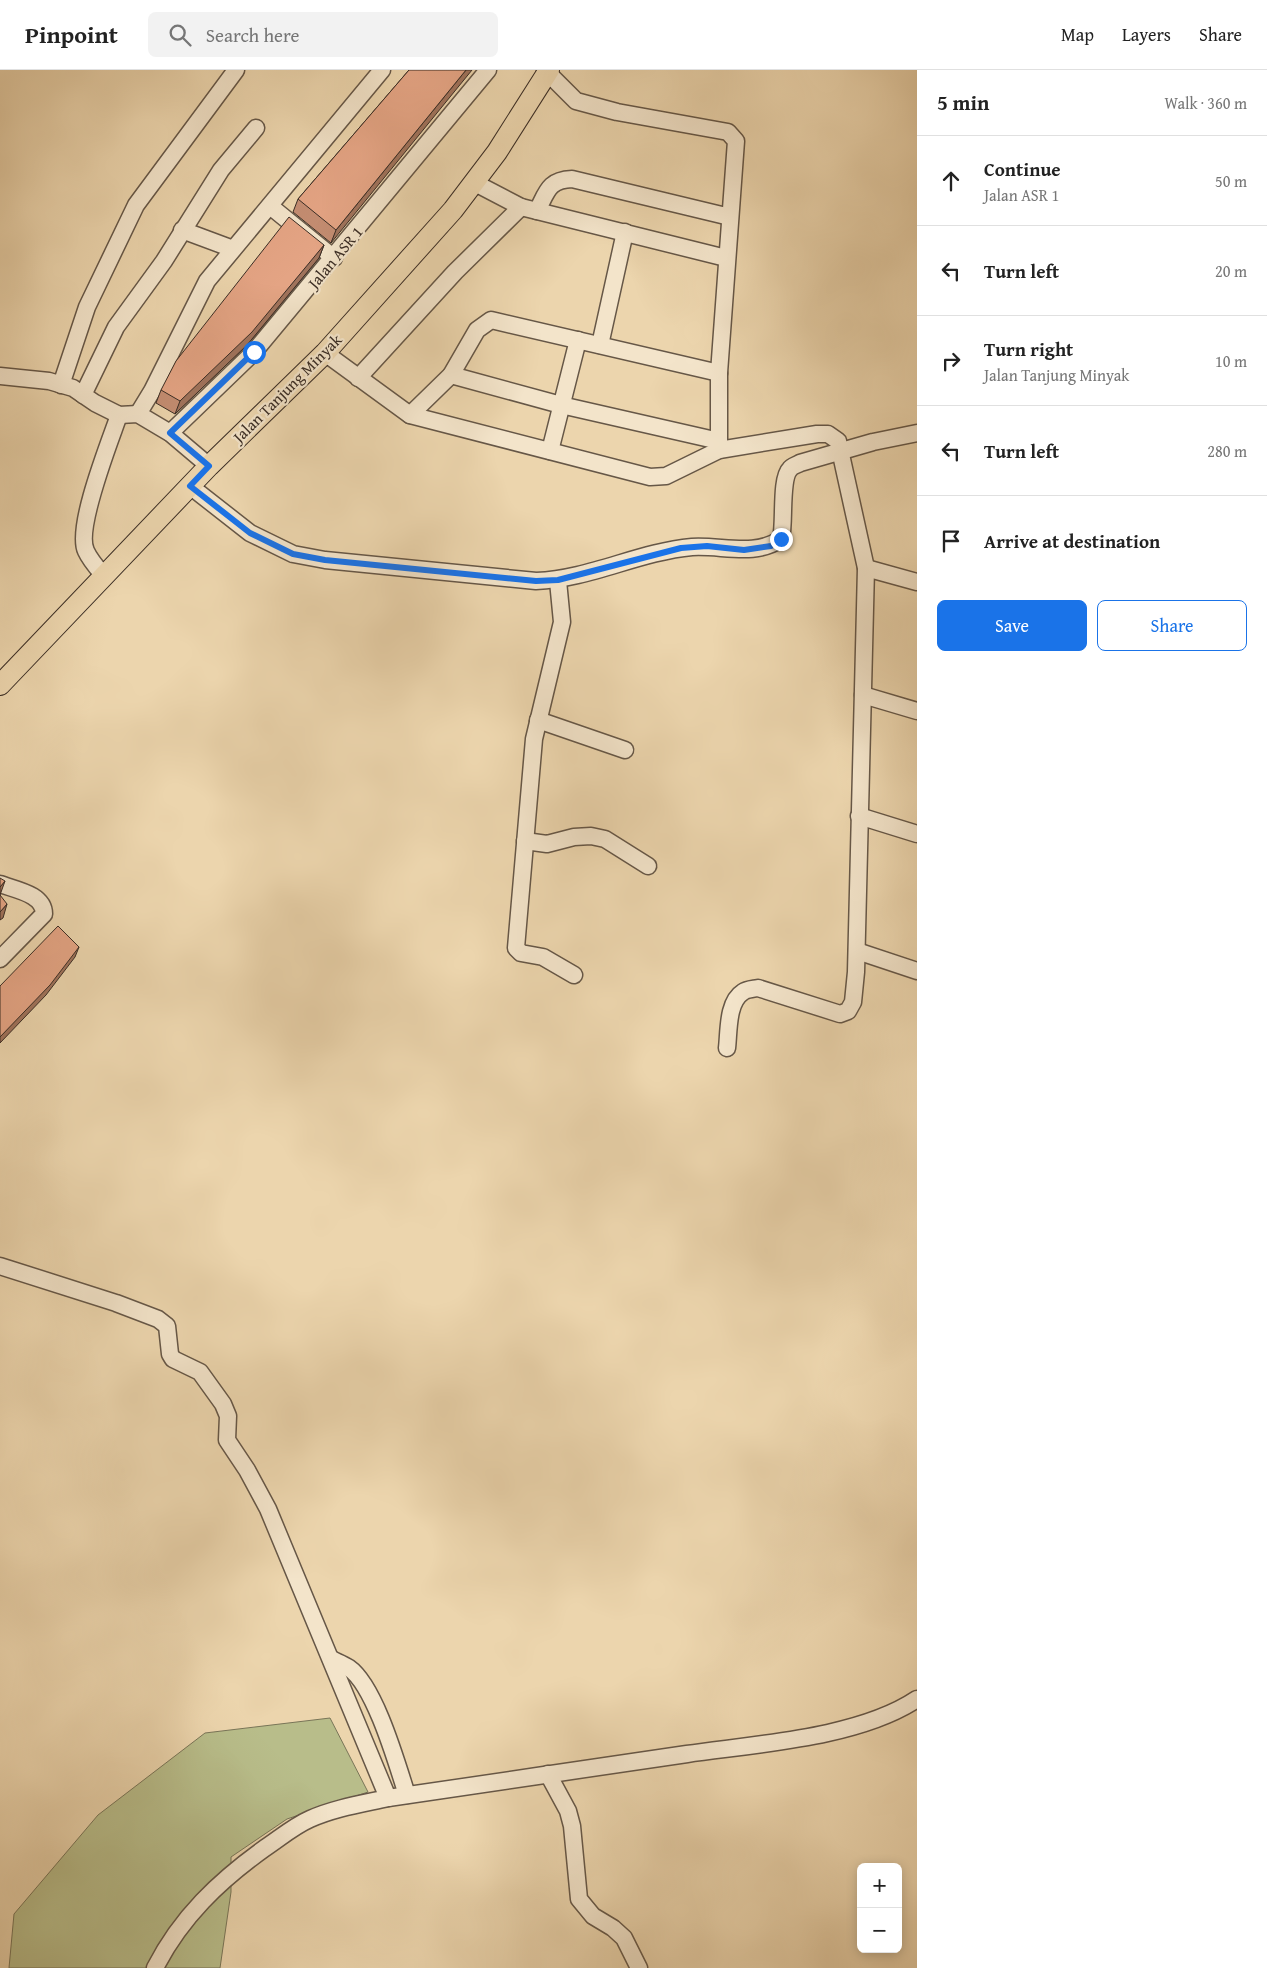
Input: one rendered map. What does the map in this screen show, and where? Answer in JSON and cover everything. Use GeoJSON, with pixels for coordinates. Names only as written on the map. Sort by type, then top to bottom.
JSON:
{"type":"FeatureCollection","features":[{"type":"Feature","properties":{"kind":"main road","name":"Jalan Tanjung Minyak"},"geometry":{"type":"LineString","coordinates":[[0,686],[209,466],[325,353],[453,210],[475,183],[547,71]]}},
{"type":"Feature","properties":{"kind":"street"},"geometry":{"type":"LineString","coordinates":[[61,385],[87,307],[136,205],[236,70]]}},
{"type":"Feature","properties":{"kind":"street"},"geometry":{"type":"LineString","coordinates":[[138,414],[152,391],[207,281],[382,70]]}},
{"type":"Feature","properties":{"kind":"street","name":"Jalan ASR 1"},"geometry":{"type":"LineString","coordinates":[[170,433],[254,352],[334,258],[488,70]]}},
{"type":"Feature","properties":{"kind":"street"},"geometry":{"type":"LineString","coordinates":[[547,71],[576,101],[617,112],[728,132],[736,142],[718,373],[718,446]]}},
{"type":"Feature","properties":{"kind":"street"},"geometry":{"type":"LineString","coordinates":[[83,395],[116,327],[164,261],[221,170],[256,128]]}},
{"type":"Feature","properties":{"kind":"street"},"geometry":{"type":"LineString","coordinates":[[358,378],[455,272],[529,209],[559,180],[572,179],[730,217]]}},
{"type":"Feature","properties":{"kind":"street"},"geometry":{"type":"LineString","coordinates":[[475,183],[529,209],[726,258]]}},
{"type":"Feature","properties":{"kind":"street"},"geometry":{"type":"LineString","coordinates":[[270,206],[334,258]]}},
{"type":"Feature","properties":{"kind":"street"},"geometry":{"type":"LineString","coordinates":[[182,230],[233,250]]}},
{"type":"Feature","properties":{"kind":"street"},"geometry":{"type":"LineString","coordinates":[[600,345],[625,232]]}},
{"type":"Feature","properties":{"kind":"street"},"geometry":{"type":"LineString","coordinates":[[410,415],[451,375],[477,330],[492,320],[718,373]]}},
{"type":"Feature","properties":{"kind":"street"},"geometry":{"type":"LineString","coordinates":[[550,451],[578,340]]}},
{"type":"Feature","properties":{"kind":"street"},"geometry":{"type":"LineString","coordinates":[[325,353],[410,415],[650,477],[666,476],[718,446]]}},
{"type":"Feature","properties":{"kind":"street"},"geometry":{"type":"LineString","coordinates":[[451,375],[718,446],[817,434],[828,434],[838,441],[842,451],[866,568],[853,1002],[848,1011],[840,1014],[758,988],[744,991],[737,997],[732,1008],[727,1048]]}},
{"type":"Feature","properties":{"kind":"street"},"geometry":{"type":"LineString","coordinates":[[0,376],[49,381],[73,388],[119,415],[138,414],[170,433],[209,466]]}},
{"type":"Feature","properties":{"kind":"street"},"geometry":{"type":"LineString","coordinates":[[104,576],[85,551],[84,535],[90,503],[119,415]]}},
{"type":"Feature","properties":{"kind":"street"},"geometry":{"type":"LineString","coordinates":[[190,486],[250,533],[293,554],[325,560],[536,581],[558,580],[681,548],[707,546],[744,550],[771,546],[781,539],[786,477],[790,468],[800,463],[842,451],[917,432]]}},
{"type":"Feature","properties":{"kind":"street"},"geometry":{"type":"LineString","coordinates":[[866,568],[917,582]]}},
{"type":"Feature","properties":{"kind":"street"},"geometry":{"type":"LineString","coordinates":[[558,580],[562,622],[538,720],[529,781],[516,948],[521,953],[543,957],[574,975]]}},
{"type":"Feature","properties":{"kind":"street"},"geometry":{"type":"LineString","coordinates":[[863,695],[917,711]]}},
{"type":"Feature","properties":{"kind":"street"},"geometry":{"type":"LineString","coordinates":[[538,720],[625,750]]}},
{"type":"Feature","properties":{"kind":"street"},"geometry":{"type":"LineString","coordinates":[[859,816],[917,834]]}},
{"type":"Feature","properties":{"kind":"street"},"geometry":{"type":"LineString","coordinates":[[525,842],[547,844],[574,837],[591,836],[604,839],[648,866]]}},
{"type":"Feature","properties":{"kind":"street"},"geometry":{"type":"LineString","coordinates":[[0,884],[39,899],[44,906],[44,914],[0,959]]}},
{"type":"Feature","properties":{"kind":"street"},"geometry":{"type":"LineString","coordinates":[[856,951],[917,971]]}},
{"type":"Feature","properties":{"kind":"street"},"geometry":{"type":"LineString","coordinates":[[0,1266],[116,1303],[158,1319],[167,1326],[167,1340],[173,1359],[200,1372],[223,1404],[228,1416],[227,1440],[247,1470],[268,1509],[388,1798]]}},
{"type":"Feature","properties":{"kind":"street"},"geometry":{"type":"LineString","coordinates":[[331,1659],[349,1668],[357,1676],[371,1700],[391,1746],[407,1795]]}},
{"type":"Feature","properties":{"kind":"street"},"geometry":{"type":"LineString","coordinates":[[155,1968],[184,1921],[211,1892],[234,1870],[293,1828],[309,1819],[352,1805],[388,1798],[811,1736],[880,1717],[917,1699]]}},
{"type":"Feature","properties":{"kind":"street"},"geometry":{"type":"LineString","coordinates":[[548,1774],[566,1805],[572,1826],[579,1899],[592,1916],[613,1928],[624,1938],[639,1968]]}},
{"type":"Feature","properties":{"kind":"green space"},"geometry":{"type":"Polygon","coordinates":[[[330,1718],[368,1792],[287,1819],[231,1857],[231,1892],[220,1968],[9,1968],[14,1914],[98,1815],[205,1733],[330,1718]]]}},
{"type":"Feature","properties":{"kind":"building"},"geometry":{"type":"Polygon","coordinates":[[[409,70],[466,70],[336,230],[298,199],[409,70]]]}},
{"type":"Feature","properties":{"kind":"building"},"geometry":{"type":"Polygon","coordinates":[[[289,217],[324,245],[252,332],[180,401],[161,390],[176,361],[289,217]]]}},
{"type":"Feature","properties":{"kind":"building"},"geometry":{"type":"Polygon","coordinates":[[[0,878],[5,881],[0,887],[0,878]]]}},
{"type":"Feature","properties":{"kind":"building"},"geometry":{"type":"Polygon","coordinates":[[[0,895],[7,904],[0,912],[0,895]]]}},
{"type":"Feature","properties":{"kind":"building"},"geometry":{"type":"Polygon","coordinates":[[[58,926],[79,947],[50,985],[0,1037],[0,986],[58,926]]]}},
{"type":"Feature","properties":{"kind":"route"},"geometry":{"type":"LineString","coordinates":[[254,352],[170,433],[209,466],[190,486],[250,533],[293,554],[325,560],[536,581],[577,577],[681,548],[707,546],[744,550],[771,546],[781,539]]}}]}
